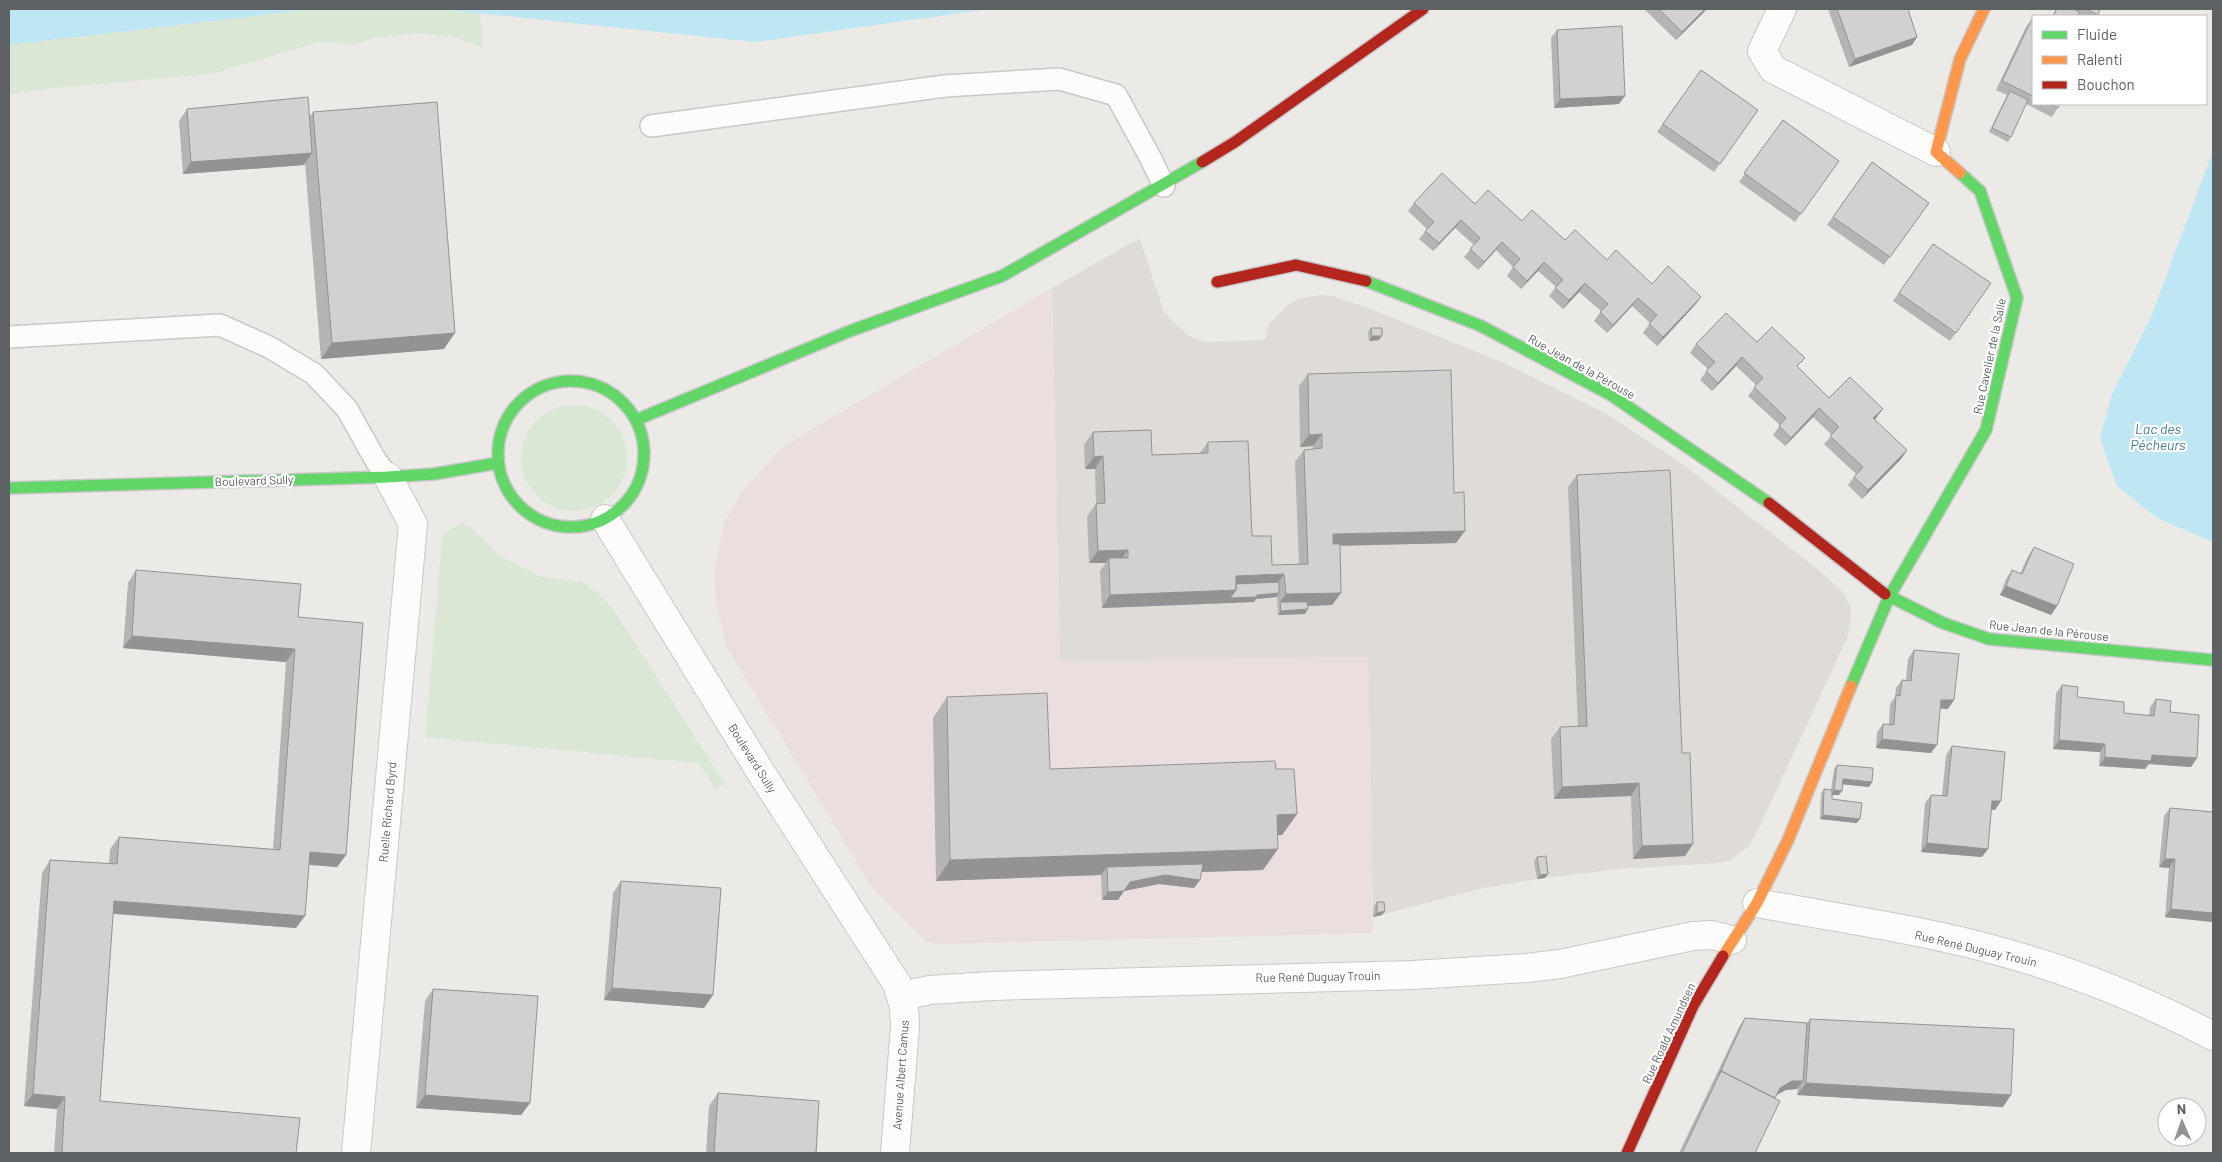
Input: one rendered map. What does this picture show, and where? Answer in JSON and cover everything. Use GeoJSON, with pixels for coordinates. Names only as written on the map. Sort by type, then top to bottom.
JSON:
{"type":"FeatureCollection","features":[{"type":"Feature","properties":{"kind":"street"},"geometry":{"type":"LineString","coordinates":[[636,420],[850,331],[1002,276],[1164,186],[1235,142],[1423,9]]}},
{"type":"Feature","properties":{"kind":"street"},"geometry":{"type":"LineString","coordinates":[[1782,9],[1762,51],[1773,69],[1936,152],[1960,59],[1984,9]]}},
{"type":"Feature","properties":{"kind":"street","name":"Rue Cavelier de la Salle"},"geometry":{"type":"LineString","coordinates":[[1889,597],[1986,430],[2017,298],[1980,191],[1936,152]]}},
{"type":"Feature","properties":{"kind":"street","name":"Rue Jean de la Pérouse"},"geometry":{"type":"LineString","coordinates":[[1217,282],[1296,264],[1368,282],[1481,326],[1611,395],[1750,488],[1889,597],[1943,623],[1989,639],[2213,660]]}},
{"type":"Feature","properties":{"kind":"street"},"geometry":{"type":"LineString","coordinates":[[574,381],[599,386],[620,400],[636,420],[644,442],[644,465],[640,479],[624,505],[606,519],[583,527],[560,526],[537,520],[518,505],[505,486],[498,463],[500,438],[509,415],[526,396],[549,385],[574,381]]}},
{"type":"Feature","properties":{"kind":"street","name":"Boulevard Sully"},"geometry":{"type":"LineString","coordinates":[[9,488],[388,477],[434,474],[498,463]]}},
{"type":"Feature","properties":{"kind":"street","name":"Ruelle Richard Byrd"},"geometry":{"type":"LineString","coordinates":[[356,1153],[413,524],[388,477]]}},
{"type":"Feature","properties":{"kind":"street","name":"Boulevard Sully"},"geometry":{"type":"LineString","coordinates":[[606,519],[755,763],[891,972],[901,996]]}},
{"type":"Feature","properties":{"kind":"street"},"geometry":{"type":"LineString","coordinates":[[1757,903],[1788,840],[1865,650],[1889,597]]}},
{"type":"Feature","properties":{"kind":"street","name":"Rue René Duguay Trouin"},"geometry":{"type":"LineString","coordinates":[[1757,903],[2000,951],[2059,969],[2180,1019],[2213,1036]]}},
{"type":"Feature","properties":{"kind":"street","name":"Rue Roald Amundsen"},"geometry":{"type":"LineString","coordinates":[[1627,1153],[1693,1006],[1732,940],[1757,903]]}},
{"type":"Feature","properties":{"kind":"street","name":"Rue René Duguay Trouin"},"geometry":{"type":"LineString","coordinates":[[901,996],[930,990],[991,986],[1414,975],[1527,968],[1560,964],[1693,936],[1712,935],[1732,940]]}},
{"type":"Feature","properties":{"kind":"street","name":"Avenue Albert Camus"},"geometry":{"type":"LineString","coordinates":[[895,1153],[905,1028],[901,996]]}},
{"type":"Feature","properties":{"kind":"lane"},"geometry":{"type":"LineString","coordinates":[[650,126],[945,86],[1059,79],[1116,95],[1150,156],[1164,186]]}},
{"type":"Feature","properties":{"kind":"lane"},"geometry":{"type":"LineString","coordinates":[[9,337],[220,325],[269,347],[314,374],[347,409],[376,461],[388,477]]}},
{"type":"Feature","properties":{"kind":"shaded area"},"geometry":{"type":"Polygon","coordinates":[[[1140,238],[1164,313],[1189,336],[1207,342],[1265,340],[1269,324],[1289,304],[1301,298],[1320,295],[1333,296],[1363,306],[1504,363],[1603,412],[1677,460],[1821,572],[1843,592],[1850,606],[1851,618],[1847,638],[1760,826],[1748,847],[1729,861],[1719,863],[1619,869],[1537,879],[1483,888],[1373,917],[1368,657],[1060,661],[1052,288],[1140,238]]]}},
{"type":"Feature","properties":{"kind":"shaded area"},"geometry":{"type":"Polygon","coordinates":[[[1052,288],[1060,661],[1368,657],[1373,933],[937,944],[926,941],[872,887],[726,646],[717,608],[714,576],[723,525],[742,492],[782,447],[1052,288]]]}},
{"type":"Feature","properties":{"kind":"green space"},"geometry":{"type":"Polygon","coordinates":[[[312,9],[437,9],[480,13],[483,48],[455,37],[419,33],[375,38],[353,44],[319,42],[211,74],[9,94],[9,45],[312,9]]]}},
{"type":"Feature","properties":{"kind":"green space"},"geometry":{"type":"Polygon","coordinates":[[[574,405],[594,409],[611,421],[623,438],[627,458],[623,478],[611,495],[594,507],[574,511],[554,507],[537,495],[525,478],[521,458],[525,438],[537,421],[554,409],[574,405]]]}},
{"type":"Feature","properties":{"kind":"green space"},"geometry":{"type":"Polygon","coordinates":[[[463,524],[469,526],[497,553],[541,577],[582,582],[599,594],[613,609],[725,784],[716,789],[699,763],[425,737],[442,539],[450,528],[463,524]]]}},
{"type":"Feature","properties":{"kind":"water"},"geometry":{"type":"Polygon","coordinates":[[[9,9],[312,9],[9,45],[9,9]]]}},
{"type":"Feature","properties":{"kind":"water"},"geometry":{"type":"Polygon","coordinates":[[[437,9],[990,9],[755,42],[437,9]]]}},
{"type":"Feature","properties":{"kind":"water","name":"Lac des Pécheurs"},"geometry":{"type":"Polygon","coordinates":[[[2213,151],[2213,542],[2157,518],[2117,486],[2100,438],[2112,394],[2151,317],[2213,151]]]}},
{"type":"Feature","properties":{"kind":"building"},"geometry":{"type":"Polygon","coordinates":[[[1659,9],[1705,9],[1682,32],[1659,9]]]}},
{"type":"Feature","properties":{"kind":"building"},"geometry":{"type":"Polygon","coordinates":[[[1837,9],[1908,9],[1917,37],[1855,59],[1837,9]]]}},
{"type":"Feature","properties":{"kind":"building"},"geometry":{"type":"Polygon","coordinates":[[[2057,9],[2073,9],[2080,12],[2078,15],[2054,15],[2057,9]]]}},
{"type":"Feature","properties":{"kind":"building"},"geometry":{"type":"Polygon","coordinates":[[[2086,9],[2100,9],[2098,15],[2086,9]]]}},
{"type":"Feature","properties":{"kind":"building"},"geometry":{"type":"Polygon","coordinates":[[[2032,19],[2032,96],[2002,81],[2032,19]]]}},
{"type":"Feature","properties":{"kind":"building"},"geometry":{"type":"Polygon","coordinates":[[[1622,26],[1625,96],[1560,99],[1557,30],[1622,26]]]}},
{"type":"Feature","properties":{"kind":"building"},"geometry":{"type":"Polygon","coordinates":[[[1701,70],[1758,110],[1720,164],[1663,124],[1701,70]]]}},
{"type":"Feature","properties":{"kind":"building"},"geometry":{"type":"Polygon","coordinates":[[[2010,91],[2028,100],[2011,137],[1992,128],[2010,91]]]}},
{"type":"Feature","properties":{"kind":"building"},"geometry":{"type":"Polygon","coordinates":[[[308,97],[312,153],[191,162],[187,109],[308,97]]]}},
{"type":"Feature","properties":{"kind":"building"},"geometry":{"type":"Polygon","coordinates":[[[437,102],[455,333],[332,343],[313,112],[437,102]]]}},
{"type":"Feature","properties":{"kind":"building"},"geometry":{"type":"Polygon","coordinates":[[[1783,120],[1839,161],[1801,214],[1744,173],[1783,120]]]}},
{"type":"Feature","properties":{"kind":"building"},"geometry":{"type":"Polygon","coordinates":[[[1872,162],[1929,203],[1890,257],[1833,217],[1872,162]]]}},
{"type":"Feature","properties":{"kind":"building"},"geometry":{"type":"Polygon","coordinates":[[[1442,173],[1475,204],[1488,190],[1522,221],[1532,210],[1565,240],[1575,230],[1607,260],[1616,250],[1652,284],[1668,266],[1701,297],[1663,337],[1649,324],[1657,315],[1638,298],[1613,325],[1600,312],[1608,304],[1585,283],[1569,300],[1555,288],[1563,280],[1544,262],[1527,281],[1513,267],[1520,259],[1502,242],[1484,262],[1470,249],[1480,238],[1461,220],[1439,243],[1425,231],[1434,222],[1414,203],[1442,173]]]}},
{"type":"Feature","properties":{"kind":"building"},"geometry":{"type":"Polygon","coordinates":[[[1933,244],[1991,283],[1956,333],[1899,293],[1933,244]]]}},
{"type":"Feature","properties":{"kind":"building"},"geometry":{"type":"Polygon","coordinates":[[[1726,313],[1757,342],[1772,327],[1805,358],[1797,366],[1829,398],[1850,377],[1883,409],[1873,418],[1907,450],[1868,490],[1854,477],[1863,467],[1830,436],[1839,427],[1819,408],[1791,438],[1779,426],[1786,418],[1754,387],[1763,378],[1742,357],[1718,383],[1706,371],[1715,362],[1696,344],[1726,313]]]}},
{"type":"Feature","properties":{"kind":"building"},"geometry":{"type":"Polygon","coordinates":[[[1371,328],[1382,328],[1382,336],[1372,336],[1371,328]]]}},
{"type":"Feature","properties":{"kind":"building"},"geometry":{"type":"Polygon","coordinates":[[[1451,370],[1454,493],[1464,492],[1465,531],[1333,534],[1333,544],[1340,544],[1341,593],[1286,594],[1284,574],[1236,576],[1236,590],[1110,595],[1109,558],[1128,558],[1128,550],[1098,551],[1096,504],[1105,503],[1103,456],[1094,457],[1093,432],[1151,430],[1152,455],[1208,453],[1208,442],[1248,441],[1252,536],[1271,536],[1272,565],[1308,564],[1304,450],[1322,448],[1322,434],[1309,435],[1308,374],[1451,370]]]}},
{"type":"Feature","properties":{"kind":"building"},"geometry":{"type":"Polygon","coordinates":[[[1670,470],[1682,753],[1690,753],[1693,844],[1642,846],[1639,783],[1562,787],[1560,727],[1587,726],[1577,475],[1670,470]]]}},
{"type":"Feature","properties":{"kind":"building"},"geometry":{"type":"Polygon","coordinates":[[[2034,547],[2074,564],[2057,606],[2006,586],[2012,570],[2022,574],[2034,547]]]}},
{"type":"Feature","properties":{"kind":"building"},"geometry":{"type":"Polygon","coordinates":[[[136,570],[301,584],[298,617],[363,623],[346,855],[310,852],[305,916],[114,901],[100,1101],[300,1118],[296,1153],[62,1153],[65,1097],[33,1094],[50,860],[117,864],[119,837],[280,850],[295,649],[132,636],[136,570]]]}},
{"type":"Feature","properties":{"kind":"building"},"geometry":{"type":"Polygon","coordinates":[[[1279,582],[1279,593],[1257,595],[1257,597],[1230,598],[1236,590],[1236,584],[1279,582]]]}},
{"type":"Feature","properties":{"kind":"building"},"geometry":{"type":"Polygon","coordinates":[[[1280,602],[1307,602],[1308,609],[1281,611],[1280,602]]]}},
{"type":"Feature","properties":{"kind":"building"},"geometry":{"type":"Polygon","coordinates":[[[1914,650],[1959,654],[1954,700],[1941,700],[1937,745],[1882,739],[1883,724],[1894,725],[1896,695],[1900,696],[1902,680],[1911,681],[1914,650]]]}},
{"type":"Feature","properties":{"kind":"building"},"geometry":{"type":"Polygon","coordinates":[[[2062,685],[2078,687],[2077,697],[2124,702],[2124,713],[2154,716],[2156,699],[2171,701],[2170,712],[2199,715],[2197,758],[2152,755],[2151,761],[2105,757],[2105,744],[2059,740],[2062,685]]]}},
{"type":"Feature","properties":{"kind":"building"},"geometry":{"type":"Polygon","coordinates":[[[1047,693],[1050,769],[1275,761],[1276,769],[1294,769],[1297,814],[1277,815],[1278,849],[950,860],[947,697],[1047,693]]]}},
{"type":"Feature","properties":{"kind":"building"},"geometry":{"type":"Polygon","coordinates":[[[1952,746],[2005,752],[2001,801],[1992,801],[1988,849],[1927,843],[1931,795],[1947,796],[1952,746]]]}},
{"type":"Feature","properties":{"kind":"building"},"geometry":{"type":"Polygon","coordinates":[[[1837,765],[1873,768],[1872,782],[1843,779],[1842,791],[1834,790],[1837,765]]]}},
{"type":"Feature","properties":{"kind":"building"},"geometry":{"type":"Polygon","coordinates":[[[1824,789],[1832,790],[1832,799],[1862,803],[1860,819],[1823,815],[1824,789]]]}},
{"type":"Feature","properties":{"kind":"building"},"geometry":{"type":"Polygon","coordinates":[[[2170,808],[2213,812],[2213,913],[2171,909],[2175,859],[2165,859],[2170,808]]]}},
{"type":"Feature","properties":{"kind":"building"},"geometry":{"type":"Polygon","coordinates":[[[1546,856],[1548,874],[1540,875],[1537,857],[1546,856]]]}},
{"type":"Feature","properties":{"kind":"building"},"geometry":{"type":"Polygon","coordinates":[[[1203,864],[1200,880],[1165,875],[1130,882],[1124,891],[1108,892],[1107,867],[1203,864]]]}},
{"type":"Feature","properties":{"kind":"building"},"geometry":{"type":"Polygon","coordinates":[[[621,881],[721,888],[713,995],[612,988],[621,881]]]}},
{"type":"Feature","properties":{"kind":"building"},"geometry":{"type":"Polygon","coordinates":[[[1377,902],[1384,902],[1385,911],[1377,913],[1377,902]]]}},
{"type":"Feature","properties":{"kind":"building"},"geometry":{"type":"Polygon","coordinates":[[[433,989],[538,996],[530,1103],[425,1095],[433,989]]]}},
{"type":"Feature","properties":{"kind":"building"},"geometry":{"type":"Polygon","coordinates":[[[1745,1018],[1807,1023],[1803,1081],[1792,1081],[1780,1088],[1775,1098],[1721,1071],[1719,1075],[1745,1018]]]}},
{"type":"Feature","properties":{"kind":"building"},"geometry":{"type":"Polygon","coordinates":[[[1810,1019],[2014,1029],[2011,1095],[1806,1083],[1810,1019]]]}},
{"type":"Feature","properties":{"kind":"building"},"geometry":{"type":"Polygon","coordinates":[[[1721,1071],[1780,1101],[1755,1153],[1682,1153],[1721,1071]]]}},
{"type":"Feature","properties":{"kind":"building"},"geometry":{"type":"Polygon","coordinates":[[[718,1093],[819,1101],[816,1153],[714,1153],[718,1093]]]}},
{"type":"Feature","properties":{"kind":"traffic: fast"},"geometry":{"type":"LineString","coordinates":[[636,420],[850,331],[1002,276],[1202,162]]}},
{"type":"Feature","properties":{"kind":"traffic: fast"},"geometry":{"type":"LineString","coordinates":[[1851,686],[1889,597],[1986,430],[2017,298],[1980,191],[1960,173]]}},
{"type":"Feature","properties":{"kind":"traffic: fast"},"geometry":{"type":"LineString","coordinates":[[1366,281],[1481,326],[1611,395],[1769,503]]}},
{"type":"Feature","properties":{"kind":"traffic: fast"},"geometry":{"type":"LineString","coordinates":[[571,381],[599,387],[622,403],[638,426],[644,454],[638,482],[622,505],[599,521],[571,527],[543,521],[520,505],[504,482],[498,454],[504,426],[520,403],[543,387],[571,381]]}},
{"type":"Feature","properties":{"kind":"traffic: fast"},"geometry":{"type":"LineString","coordinates":[[9,488],[388,477],[434,474],[498,463]]}},
{"type":"Feature","properties":{"kind":"traffic: fast"},"geometry":{"type":"LineString","coordinates":[[1885,594],[1943,623],[1989,639],[2213,660]]}},
{"type":"Feature","properties":{"kind":"traffic: slow"},"geometry":{"type":"LineString","coordinates":[[1960,173],[1936,152],[1960,59],[1984,9]]}},
{"type":"Feature","properties":{"kind":"traffic: slow"},"geometry":{"type":"LineString","coordinates":[[1723,956],[1757,903],[1788,840],[1851,686]]}},
{"type":"Feature","properties":{"kind":"traffic: jam"},"geometry":{"type":"LineString","coordinates":[[1202,162],[1235,142],[1423,9]]}},
{"type":"Feature","properties":{"kind":"traffic: jam"},"geometry":{"type":"LineString","coordinates":[[1217,282],[1296,265],[1366,281]]}},
{"type":"Feature","properties":{"kind":"traffic: jam"},"geometry":{"type":"LineString","coordinates":[[1769,503],[1885,594]]}},
{"type":"Feature","properties":{"kind":"traffic: jam"},"geometry":{"type":"LineString","coordinates":[[1627,1153],[1693,1006],[1723,956]]}}]}
